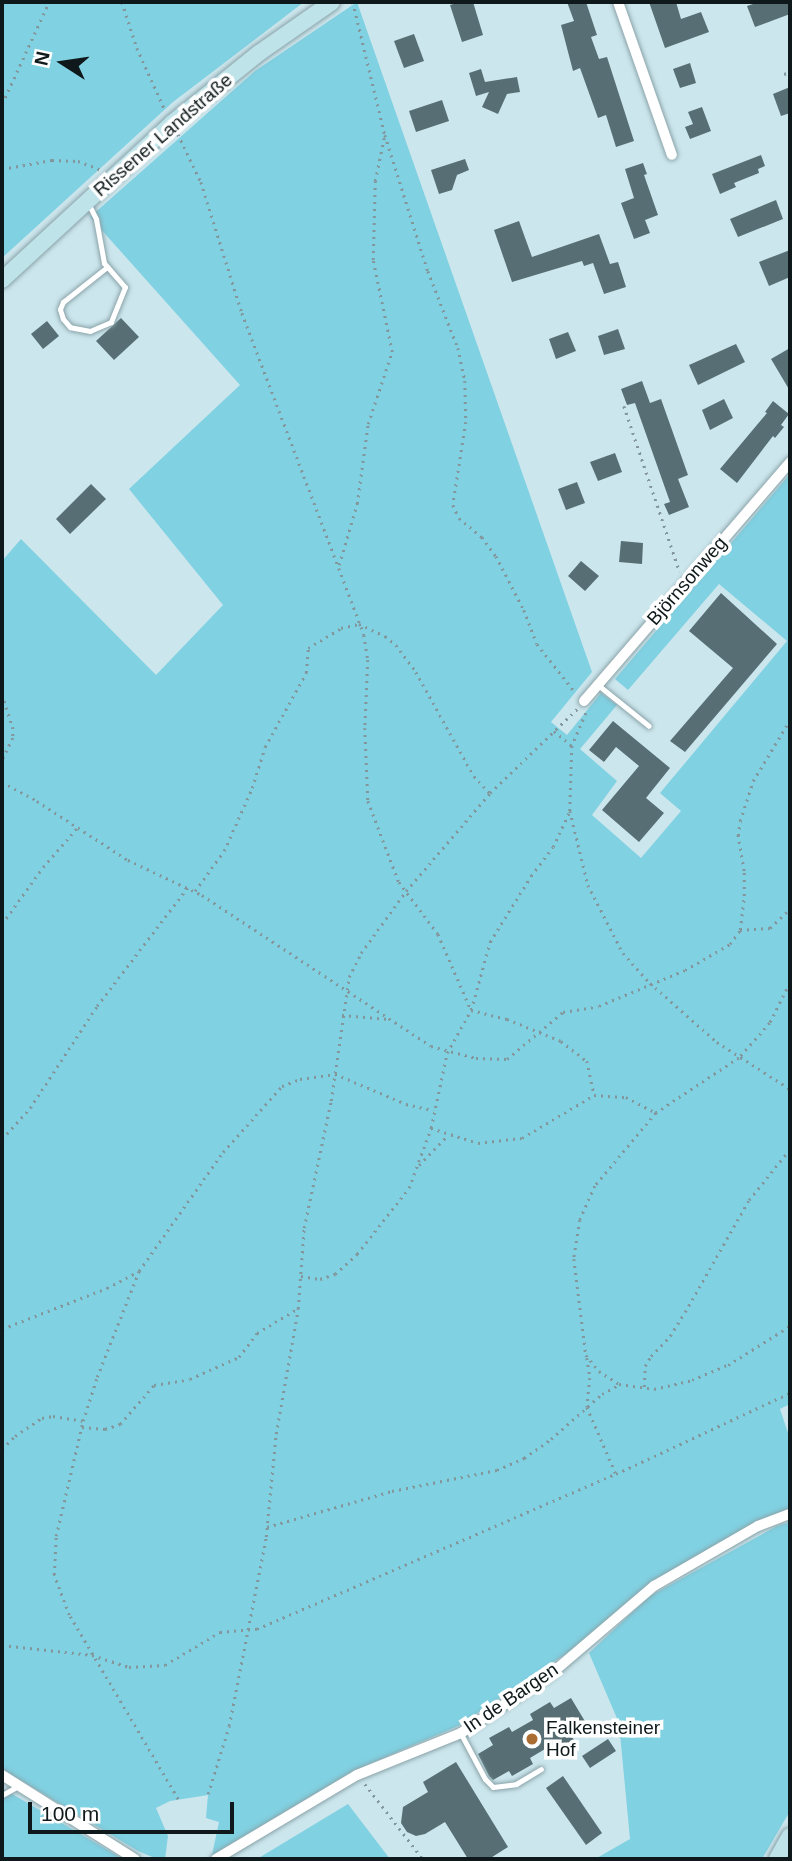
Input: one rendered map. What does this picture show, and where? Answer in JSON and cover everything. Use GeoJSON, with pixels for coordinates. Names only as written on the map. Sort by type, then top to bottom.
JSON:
{"type":"FeatureCollection","features":[{"type":"Feature","properties":{"kind":"main road","name":"Rissener Landstraße"},"geometry":{"type":"LineString","coordinates":[[2,280],[172,123],[259,53],[332,2]]}},
{"type":"Feature","properties":{"kind":"main road"},"geometry":{"type":"LineString","coordinates":[[777,1859],[790,1836]]}},
{"type":"Feature","properties":{"kind":"street"},"geometry":{"type":"LineString","coordinates":[[618,2],[672,155]]}},
{"type":"Feature","properties":{"kind":"street","name":"Björnsonweg"},"geometry":{"type":"LineString","coordinates":[[584,701],[790,462]]}},
{"type":"Feature","properties":{"kind":"street","name":"In de Bargen"},"geometry":{"type":"LineString","coordinates":[[216,1859],[357,1775],[461,1733],[570,1664],[654,1586],[758,1526],[790,1514]]}},
{"type":"Feature","properties":{"kind":"street"},"geometry":{"type":"LineString","coordinates":[[2,1775],[135,1859]]}},
{"type":"Feature","properties":{"kind":"lane"},"geometry":{"type":"LineString","coordinates":[[87,201],[96,219],[100,254],[107,267],[125,287],[116,313],[100,329],[90,331],[70,327],[62,320],[60,309],[63,302],[107,267]]}},
{"type":"Feature","properties":{"kind":"lane"},"geometry":{"type":"LineString","coordinates":[[598,685],[649,726]]}},
{"type":"Feature","properties":{"kind":"lane"},"geometry":{"type":"LineString","coordinates":[[461,1733],[485,1779],[493,1787],[516,1784],[541,1769]]}},
{"type":"Feature","properties":{"kind":"lane"},"geometry":{"type":"LineString","coordinates":[[2,1794],[19,1786]]}},
{"type":"Feature","properties":{"kind":"path"},"geometry":{"type":"LineString","coordinates":[[2,104],[49,2]]}},
{"type":"Feature","properties":{"kind":"path"},"geometry":{"type":"LineString","coordinates":[[122,2],[137,48],[201,182],[233,286],[359,624],[369,660],[365,728],[368,801],[390,861],[406,891],[438,934],[471,1010],[538,1031],[581,1054],[590,1070],[594,1095]]}},
{"type":"Feature","properties":{"kind":"path"},"geometry":{"type":"LineString","coordinates":[[353,2],[385,135],[428,271],[455,338],[465,381],[466,422],[453,505],[465,525],[482,537],[496,556],[524,610],[537,644],[559,676],[584,701],[583,722],[572,746],[570,811],[583,866],[596,903],[623,953],[650,983],[739,1058],[790,1089]]}},
{"type":"Feature","properties":{"kind":"path"},"geometry":{"type":"LineString","coordinates":[[784,74],[790,72]]}},
{"type":"Feature","properties":{"kind":"path"},"geometry":{"type":"LineString","coordinates":[[339,566],[357,504],[369,424],[392,352],[373,260],[375,181],[385,135]]}},
{"type":"Feature","properties":{"kind":"path"},"geometry":{"type":"LineString","coordinates":[[2,169],[52,160],[78,161],[102,171]]}},
{"type":"Feature","properties":{"kind":"path"},"geometry":{"type":"LineString","coordinates":[[624,406],[666,524],[684,584]]}},
{"type":"Feature","properties":{"kind":"path"},"geometry":{"type":"LineString","coordinates":[[195,891],[225,851],[269,739],[306,673],[308,648],[333,631],[359,624],[386,636],[407,657],[474,776],[489,793]]}},
{"type":"Feature","properties":{"kind":"path"},"geometry":{"type":"LineString","coordinates":[[2,694],[13,727],[13,738],[2,761]]}},
{"type":"Feature","properties":{"kind":"path"},"geometry":{"type":"LineString","coordinates":[[208,1794],[229,1726],[267,1527],[274,1449],[298,1309],[308,1200],[335,1074],[346,989],[361,953],[406,891],[489,793],[584,701]]}},
{"type":"Feature","properties":{"kind":"path"},"geometry":{"type":"LineString","coordinates":[[2,782],[128,860],[195,891],[447,1053],[506,1059],[517,1054],[538,1031],[563,1012],[599,1006],[685,970],[730,944],[740,930],[744,871],[738,836],[740,821],[753,781],[790,720]]}},
{"type":"Feature","properties":{"kind":"path"},"geometry":{"type":"LineString","coordinates":[[554,731],[572,746]]}},
{"type":"Feature","properties":{"kind":"path"},"geometry":{"type":"LineString","coordinates":[[300,1276],[328,1278],[357,1254],[398,1203],[417,1168],[431,1129],[447,1053],[471,1010],[490,942],[524,886],[553,847],[570,811]]}},
{"type":"Feature","properties":{"kind":"path"},"geometry":{"type":"LineString","coordinates":[[2,924],[43,867],[77,828]]}},
{"type":"Feature","properties":{"kind":"path"},"geometry":{"type":"LineString","coordinates":[[2,1139],[30,1108],[97,1006],[188,887]]}},
{"type":"Feature","properties":{"kind":"path"},"geometry":{"type":"LineString","coordinates":[[740,930],[770,928],[790,909]]}},
{"type":"Feature","properties":{"kind":"path"},"geometry":{"type":"LineString","coordinates":[[617,1474],[587,1407],[590,1378],[574,1259],[580,1220],[595,1186],[656,1113],[739,1058],[770,1023],[790,984]]}},
{"type":"Feature","properties":{"kind":"path"},"geometry":{"type":"LineString","coordinates":[[342,1015],[389,1018]]}},
{"type":"Feature","properties":{"kind":"path"},"geometry":{"type":"LineString","coordinates":[[178,1800],[69,1615],[53,1566],[56,1536],[83,1421],[139,1271],[223,1152],[278,1090],[300,1079],[335,1074],[407,1104],[433,1110]]}},
{"type":"Feature","properties":{"kind":"path"},"geometry":{"type":"LineString","coordinates":[[431,1129],[478,1143],[522,1138],[594,1095],[626,1097],[656,1113]]}},
{"type":"Feature","properties":{"kind":"path"},"geometry":{"type":"LineString","coordinates":[[417,1168],[449,1134]]}},
{"type":"Feature","properties":{"kind":"path"},"geometry":{"type":"LineString","coordinates":[[644,1387],[645,1366],[651,1356],[670,1336],[755,1192],[790,1149]]}},
{"type":"Feature","properties":{"kind":"path"},"geometry":{"type":"LineString","coordinates":[[2,1329],[107,1288],[139,1271]]}},
{"type":"Feature","properties":{"kind":"path"},"geometry":{"type":"LineString","coordinates":[[82,1427],[105,1429],[120,1424],[154,1385],[190,1379],[239,1357],[257,1333],[298,1309]]}},
{"type":"Feature","properties":{"kind":"path"},"geometry":{"type":"LineString","coordinates":[[586,1355],[598,1371],[619,1384],[654,1389],[692,1380],[728,1365],[790,1326]]}},
{"type":"Feature","properties":{"kind":"path"},"geometry":{"type":"LineString","coordinates":[[267,1527],[392,1491],[497,1470],[524,1458],[551,1439],[587,1407],[619,1384]]}},
{"type":"Feature","properties":{"kind":"path"},"geometry":{"type":"LineString","coordinates":[[2,1645],[92,1656],[129,1667],[157,1667],[177,1661],[220,1632],[248,1632],[617,1474],[790,1392]]}},
{"type":"Feature","properties":{"kind":"path"},"geometry":{"type":"LineString","coordinates":[[2,1449],[41,1418],[53,1416],[83,1421]]}},
{"type":"Feature","properties":{"kind":"path"},"geometry":{"type":"LineString","coordinates":[[357,1775],[423,1859]]}},
{"type":"Feature","properties":{"kind":"shaded area"},"geometry":{"type":"Polygon","coordinates":[[[2,2],[304,2],[173,102],[2,258],[2,2]]]}},
{"type":"Feature","properties":{"kind":"shaded area"},"geometry":{"type":"Polygon","coordinates":[[[357,2],[592,672],[551,722],[567,735],[601,693],[617,705],[580,749],[617,781],[592,815],[641,858],[681,811],[660,793],[787,641],[719,584],[628,690],[615,679],[790,474],[790,1404],[780,1409],[790,1439],[790,1508],[651,1582],[576,1647],[458,1726],[355,1770],[212,1855],[219,1822],[206,1818],[208,1795],[170,1801],[156,1808],[168,1836],[165,1859],[157,1859],[138,1851],[2,1769],[2,561],[21,539],[156,675],[223,605],[129,489],[240,385],[90,217],[255,71],[357,2]]]}},
{"type":"Feature","properties":{"kind":"shaded area"},"geometry":{"type":"Polygon","coordinates":[[[790,1522],[790,1811],[762,1859],[595,1859],[630,1839],[619,1723],[589,1653],[650,1596],[777,1526],[790,1522]]]}},
{"type":"Feature","properties":{"kind":"shaded area"},"geometry":{"type":"Polygon","coordinates":[[[2,1788],[123,1859],[2,1859],[2,1788]]]}},
{"type":"Feature","properties":{"kind":"shaded area"},"geometry":{"type":"Polygon","coordinates":[[[348,1804],[390,1859],[257,1859],[348,1804]]]}},
{"type":"Feature","properties":{"kind":"building"},"geometry":{"type":"Polygon","coordinates":[[[473,2],[483,35],[462,42],[450,5],[473,2]]]}},
{"type":"Feature","properties":{"kind":"building"},"geometry":{"type":"Polygon","coordinates":[[[567,2],[586,2],[597,35],[591,37],[599,59],[607,57],[634,141],[616,147],[606,115],[598,118],[580,68],[573,71],[561,25],[574,21],[567,2]]]}},
{"type":"Feature","properties":{"kind":"building"},"geometry":{"type":"Polygon","coordinates":[[[649,2],[676,2],[681,19],[701,12],[709,32],[665,48],[649,2]]]}},
{"type":"Feature","properties":{"kind":"building"},"geometry":{"type":"Polygon","coordinates":[[[759,2],[790,2],[790,14],[755,27],[747,6],[759,2]]]}},
{"type":"Feature","properties":{"kind":"building"},"geometry":{"type":"Polygon","coordinates":[[[414,34],[424,61],[404,68],[394,41],[414,34]]]}},
{"type":"Feature","properties":{"kind":"building"},"geometry":{"type":"Polygon","coordinates":[[[690,63],[696,83],[680,88],[673,69],[690,63]]]}},
{"type":"Feature","properties":{"kind":"building"},"geometry":{"type":"Polygon","coordinates":[[[481,69],[485,82],[517,77],[520,92],[507,94],[498,114],[482,107],[489,92],[476,96],[469,73],[481,69]]]}},
{"type":"Feature","properties":{"kind":"building"},"geometry":{"type":"Polygon","coordinates":[[[790,87],[790,113],[781,116],[773,94],[790,87]]]}},
{"type":"Feature","properties":{"kind":"building"},"geometry":{"type":"Polygon","coordinates":[[[442,100],[449,121],[416,132],[409,111],[442,100]]]}},
{"type":"Feature","properties":{"kind":"building"},"geometry":{"type":"Polygon","coordinates":[[[702,107],[711,131],[690,139],[685,127],[693,124],[688,112],[702,107]]]}},
{"type":"Feature","properties":{"kind":"building"},"geometry":{"type":"Polygon","coordinates":[[[761,155],[765,166],[758,169],[759,173],[734,183],[736,187],[720,194],[712,174],[761,155]]]}},
{"type":"Feature","properties":{"kind":"building"},"geometry":{"type":"Polygon","coordinates":[[[465,159],[469,170],[457,175],[452,190],[439,194],[431,170],[465,159]]]}},
{"type":"Feature","properties":{"kind":"building"},"geometry":{"type":"Polygon","coordinates":[[[643,163],[647,174],[644,175],[658,215],[645,220],[650,233],[634,239],[621,203],[634,198],[625,169],[643,163]]]}},
{"type":"Feature","properties":{"kind":"building"},"geometry":{"type":"Polygon","coordinates":[[[776,200],[783,219],[738,237],[730,219],[776,200]]]}},
{"type":"Feature","properties":{"kind":"building"},"geometry":{"type":"Polygon","coordinates":[[[519,221],[532,257],[599,234],[610,264],[618,262],[626,287],[604,294],[593,263],[584,266],[582,261],[512,282],[494,230],[519,221]]]}},
{"type":"Feature","properties":{"kind":"building"},"geometry":{"type":"Polygon","coordinates":[[[790,250],[790,277],[769,286],[759,262],[790,250]]]}},
{"type":"Feature","properties":{"kind":"building"},"geometry":{"type":"Polygon","coordinates":[[[121,318],[139,337],[114,360],[96,341],[121,318]]]}},
{"type":"Feature","properties":{"kind":"building"},"geometry":{"type":"Polygon","coordinates":[[[47,321],[59,336],[43,349],[31,334],[47,321]]]}},
{"type":"Feature","properties":{"kind":"building"},"geometry":{"type":"Polygon","coordinates":[[[618,329],[625,349],[604,355],[598,336],[618,329]]]}},
{"type":"Feature","properties":{"kind":"building"},"geometry":{"type":"Polygon","coordinates":[[[568,332],[576,351],[556,359],[549,339],[568,332]]]}},
{"type":"Feature","properties":{"kind":"building"},"geometry":{"type":"Polygon","coordinates":[[[736,344],[745,362],[698,385],[689,365],[736,344]]]}},
{"type":"Feature","properties":{"kind":"building"},"geometry":{"type":"Polygon","coordinates":[[[790,348],[790,391],[771,359],[790,348]]]}},
{"type":"Feature","properties":{"kind":"building"},"geometry":{"type":"Polygon","coordinates":[[[642,381],[650,403],[661,399],[688,475],[678,479],[689,507],[669,515],[664,504],[670,502],[635,403],[627,405],[621,389],[642,381]]]}},
{"type":"Feature","properties":{"kind":"building"},"geometry":{"type":"Polygon","coordinates":[[[724,399],[733,418],[710,430],[702,410],[724,399]]]}},
{"type":"Feature","properties":{"kind":"building"},"geometry":{"type":"Polygon","coordinates":[[[773,401],[789,414],[781,425],[784,427],[775,438],[773,436],[737,483],[720,469],[767,413],[765,412],[773,401]]]}},
{"type":"Feature","properties":{"kind":"building"},"geometry":{"type":"Polygon","coordinates":[[[615,453],[622,472],[598,481],[590,462],[615,453]]]}},
{"type":"Feature","properties":{"kind":"building"},"geometry":{"type":"Polygon","coordinates":[[[577,482],[585,503],[566,510],[558,489],[577,482]]]}},
{"type":"Feature","properties":{"kind":"building"},"geometry":{"type":"Polygon","coordinates":[[[91,484],[106,499],[70,534],[56,519],[91,484]]]}},
{"type":"Feature","properties":{"kind":"building"},"geometry":{"type":"Polygon","coordinates":[[[621,541],[643,543],[642,564],[619,562],[621,541]]]}},
{"type":"Feature","properties":{"kind":"building"},"geometry":{"type":"Polygon","coordinates":[[[581,561],[599,576],[585,591],[568,576],[581,561]]]}},
{"type":"Feature","properties":{"kind":"building"},"geometry":{"type":"Polygon","coordinates":[[[721,593],[777,644],[685,752],[670,741],[733,668],[689,631],[721,593]]]}},
{"type":"Feature","properties":{"kind":"building"},"geometry":{"type":"Polygon","coordinates":[[[613,721],[670,768],[646,798],[664,813],[639,842],[602,810],[639,766],[616,747],[604,762],[589,750],[613,721]]]}},
{"type":"Feature","properties":{"kind":"building","name":"Falkensteiner Hof"},"geometry":{"type":"Polygon","coordinates":[[[571,1698],[586,1723],[570,1733],[574,1740],[553,1752],[550,1746],[530,1758],[533,1764],[512,1776],[509,1771],[493,1780],[489,1776],[478,1754],[493,1745],[489,1738],[509,1727],[512,1732],[533,1720],[530,1714],[550,1702],[554,1708],[571,1698]]]}},
{"type":"Feature","properties":{"kind":"building"},"geometry":{"type":"Polygon","coordinates":[[[608,1739],[616,1751],[590,1768],[582,1756],[608,1739]]]}},
{"type":"Feature","properties":{"kind":"building"},"geometry":{"type":"Polygon","coordinates":[[[456,1762],[508,1847],[489,1859],[468,1859],[445,1822],[425,1834],[416,1836],[407,1832],[401,1823],[403,1807],[428,1792],[423,1782],[456,1762]]]}},
{"type":"Feature","properties":{"kind":"building"},"geometry":{"type":"Polygon","coordinates":[[[563,1776],[602,1833],[586,1845],[546,1788],[563,1776]]]}},
{"type":"Feature","properties":{"kind":"place","name":"Falkensteiner Hof"},"geometry":{"type":"Point","coordinates":[532,1739]}}]}
